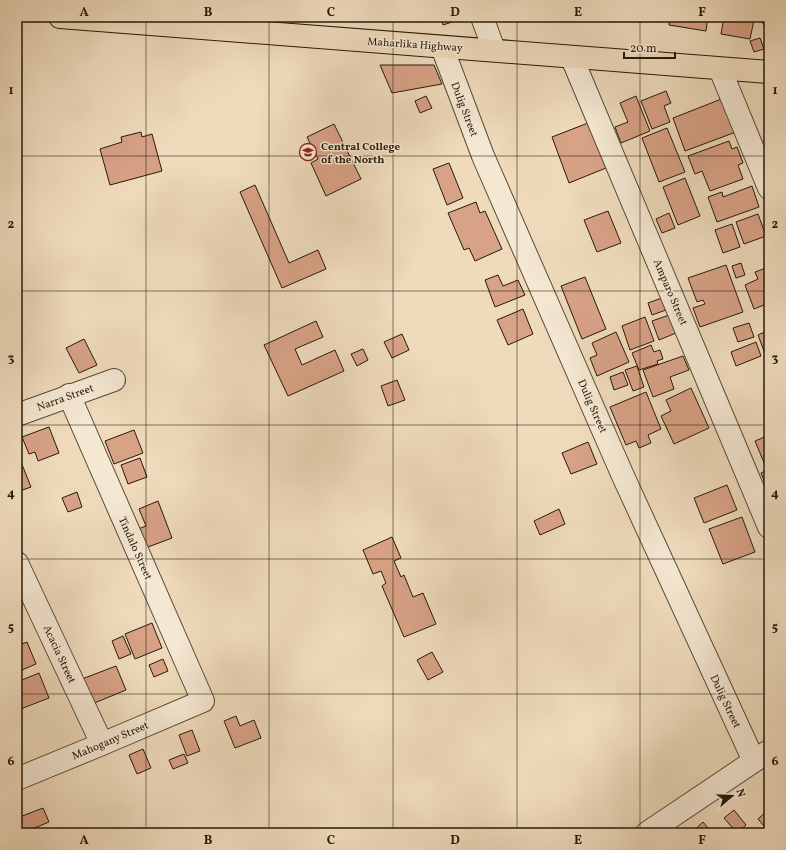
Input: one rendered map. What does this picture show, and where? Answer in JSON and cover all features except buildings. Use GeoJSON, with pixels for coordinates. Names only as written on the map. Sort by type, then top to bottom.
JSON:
{"type":"FeatureCollection","features":[{"type":"Feature","properties":{"kind":"highway","name":"Maharlika Highway"},"geometry":{"type":"LineString","coordinates":[[60,17],[217,23],[442,47],[769,72]]}},
{"type":"Feature","properties":{"kind":"street"},"geometry":{"type":"LineString","coordinates":[[482,17],[494,50]]}},
{"type":"Feature","properties":{"kind":"street","name":"Dulig Street"},"geometry":{"type":"LineString","coordinates":[[442,47],[483,156],[623,476],[762,756]]}},
{"type":"Feature","properties":{"kind":"street","name":"Amparo Street"},"geometry":{"type":"LineString","coordinates":[[572,58],[769,527]]}},
{"type":"Feature","properties":{"kind":"street"},"geometry":{"type":"LineString","coordinates":[[720,69],[769,188]]}},
{"type":"Feature","properties":{"kind":"street","name":"Narra Street"},"geometry":{"type":"LineString","coordinates":[[17,415],[114,380]]}},
{"type":"Feature","properties":{"kind":"street","name":"Tindalo Street"},"geometry":{"type":"LineString","coordinates":[[69,395],[203,701]]}},
{"type":"Feature","properties":{"kind":"street","name":"Acacia Street"},"geometry":{"type":"LineString","coordinates":[[17,563],[102,744]]}},
{"type":"Feature","properties":{"kind":"street","name":"Mahogany Street"},"geometry":{"type":"LineString","coordinates":[[17,778],[203,701]]}},
{"type":"Feature","properties":{"kind":"street"},"geometry":{"type":"LineString","coordinates":[[647,833],[762,756]]}},
{"type":"Feature","properties":{"kind":"place","name":"Central College of the North"},"geometry":{"type":"Point","coordinates":[308,152]}}]}
